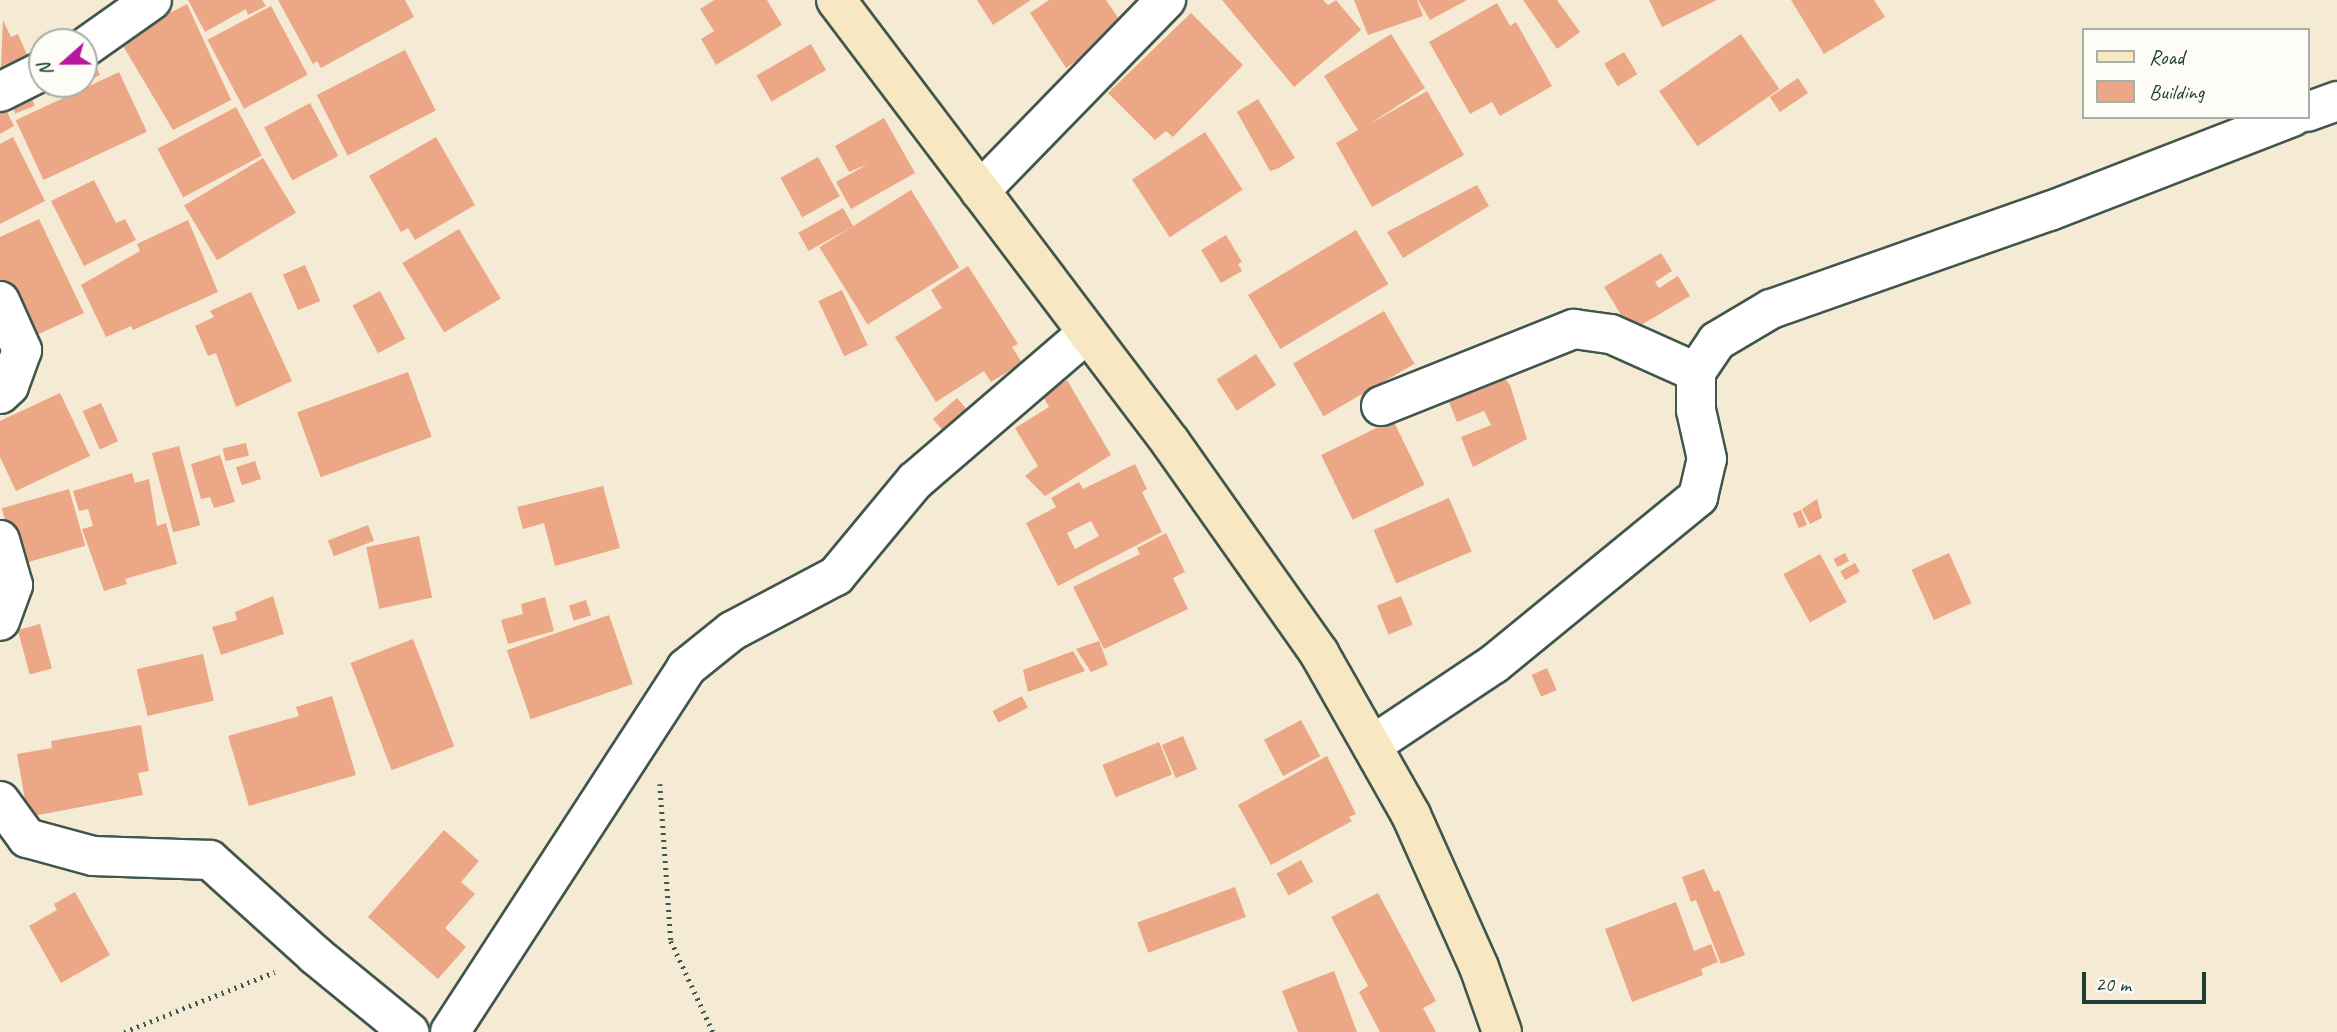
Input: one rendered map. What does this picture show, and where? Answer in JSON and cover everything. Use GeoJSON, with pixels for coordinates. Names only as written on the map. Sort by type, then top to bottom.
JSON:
{"type":"FeatureCollection","features":[{"type":"Feature","properties":{"kind":"main road"},"geometry":{"type":"LineString","coordinates":[[836,0],[1257,563],[1374,744],[1479,967],[1502,1032]]}},
{"type":"Feature","properties":{"kind":"street"},"geometry":{"type":"LineString","coordinates":[[98,38],[152,0]]}},
{"type":"Feature","properties":{"kind":"street"},"geometry":{"type":"LineString","coordinates":[[980,191],[1166,0]]}},
{"type":"Feature","properties":{"kind":"street"},"geometry":{"type":"LineString","coordinates":[[0,92],[28,78]]}},
{"type":"Feature","properties":{"kind":"street"},"geometry":{"type":"LineString","coordinates":[[2309,111],[2337,101]]}},
{"type":"Feature","properties":{"kind":"street"},"geometry":{"type":"LineString","coordinates":[[1374,744],[1493,664],[1698,497],[1707,459],[1696,410],[1696,372],[1717,341],[1771,309],[2050,211],[2287,119]]}},
{"type":"Feature","properties":{"kind":"street"},"geometry":{"type":"LineString","coordinates":[[0,301],[22,350],[9,386],[0,394]]}},
{"type":"Feature","properties":{"kind":"street"},"geometry":{"type":"LineString","coordinates":[[1381,406],[1574,329],[1611,334],[1696,372]]}},
{"type":"Feature","properties":{"kind":"street"},"geometry":{"type":"LineString","coordinates":[[450,1032],[621,763],[686,668],[732,631],[836,576],[915,481],[1087,333]]}},
{"type":"Feature","properties":{"kind":"street"},"geometry":{"type":"LineString","coordinates":[[0,540],[13,585],[0,621]]}},
{"type":"Feature","properties":{"kind":"street"},"geometry":{"type":"LineString","coordinates":[[0,801],[27,838],[93,856],[210,860],[315,955],[409,1032]]}},
{"type":"Feature","properties":{"kind":"path"},"geometry":{"type":"LineString","coordinates":[[621,763],[660,783],[671,941],[713,1032]]}},
{"type":"Feature","properties":{"kind":"path"},"geometry":{"type":"LineString","coordinates":[[124,1032],[168,1018],[315,955]]}},
{"type":"Feature","properties":{"kind":"building"},"geometry":{"type":"Polygon","coordinates":[[[188,0],[262,0],[266,6],[248,15],[246,9],[205,32],[188,0]]]}},
{"type":"Feature","properties":{"kind":"building"},"geometry":{"type":"Polygon","coordinates":[[[278,0],[405,0],[414,17],[321,68],[317,61],[313,64],[278,0]]]}},
{"type":"Feature","properties":{"kind":"building"},"geometry":{"type":"Polygon","coordinates":[[[714,0],[767,0],[782,25],[716,65],[701,39],[714,31],[700,9],[714,0]]]}},
{"type":"Feature","properties":{"kind":"building"},"geometry":{"type":"Polygon","coordinates":[[[977,0],[1031,0],[993,25],[977,0]]]}},
{"type":"Feature","properties":{"kind":"building"},"geometry":{"type":"Polygon","coordinates":[[[1049,0],[1106,0],[1125,28],[1066,68],[1030,13],[1049,0]]]}},
{"type":"Feature","properties":{"kind":"building"},"geometry":{"type":"Polygon","coordinates":[[[1222,0],[1323,0],[1328,5],[1336,0],[1361,30],[1294,87],[1222,0]]]}},
{"type":"Feature","properties":{"kind":"building"},"geometry":{"type":"Polygon","coordinates":[[[1354,0],[1417,0],[1423,16],[1368,35],[1354,0]]]}},
{"type":"Feature","properties":{"kind":"building"},"geometry":{"type":"Polygon","coordinates":[[[1418,0],[1467,0],[1430,20],[1418,0]]]}},
{"type":"Feature","properties":{"kind":"building"},"geometry":{"type":"Polygon","coordinates":[[[1523,0],[1557,0],[1580,32],[1557,49],[1523,0]]]}},
{"type":"Feature","properties":{"kind":"building"},"geometry":{"type":"Polygon","coordinates":[[[1649,0],[1717,0],[1662,27],[1649,0]]]}},
{"type":"Feature","properties":{"kind":"building"},"geometry":{"type":"Polygon","coordinates":[[[1791,0],[1874,0],[1885,17],[1824,54],[1791,0]]]}},
{"type":"Feature","properties":{"kind":"building"},"geometry":{"type":"Polygon","coordinates":[[[1497,3],[1510,26],[1516,22],[1552,86],[1500,116],[1492,102],[1470,114],[1429,42],[1497,3]]]}},
{"type":"Feature","properties":{"kind":"building"},"geometry":{"type":"Polygon","coordinates":[[[187,4],[231,100],[173,130],[119,39],[187,4]]]}},
{"type":"Feature","properties":{"kind":"building"},"geometry":{"type":"Polygon","coordinates":[[[271,6],[308,75],[244,109],[207,40],[271,6]]]}},
{"type":"Feature","properties":{"kind":"building"},"geometry":{"type":"Polygon","coordinates":[[[1191,13],[1243,65],[1173,137],[1166,131],[1155,140],[1108,93],[1191,13]]]}},
{"type":"Feature","properties":{"kind":"building"},"geometry":{"type":"Polygon","coordinates":[[[3,20],[11,37],[18,34],[28,57],[10,65],[17,81],[0,88],[3,20]]]}},
{"type":"Feature","properties":{"kind":"building"},"geometry":{"type":"Polygon","coordinates":[[[1391,34],[1425,88],[1368,125],[1427,91],[1464,155],[1372,207],[1336,143],[1358,130],[1324,76],[1391,34]]]}},
{"type":"Feature","properties":{"kind":"building"},"geometry":{"type":"Polygon","coordinates":[[[1741,34],[1779,89],[1698,146],[1659,91],[1741,34]]]}},
{"type":"Feature","properties":{"kind":"building"},"geometry":{"type":"Polygon","coordinates":[[[811,44],[826,70],[771,101],[756,76],[811,44]]]}},
{"type":"Feature","properties":{"kind":"building"},"geometry":{"type":"Polygon","coordinates":[[[405,50],[436,111],[348,156],[317,95],[405,50]]]}},
{"type":"Feature","properties":{"kind":"building"},"geometry":{"type":"Polygon","coordinates":[[[1624,52],[1637,74],[1618,86],[1604,64],[1624,52]]]}},
{"type":"Feature","properties":{"kind":"building"},"geometry":{"type":"Polygon","coordinates":[[[119,72],[147,132],[44,180],[16,120],[63,98],[98,98],[98,82],[119,72]]]}},
{"type":"Feature","properties":{"kind":"building"},"geometry":{"type":"Polygon","coordinates":[[[1798,78],[1808,93],[1780,112],[1770,97],[1798,78]]]}},
{"type":"Feature","properties":{"kind":"building"},"geometry":{"type":"Polygon","coordinates":[[[28,89],[28,98],[32,98],[35,106],[15,114],[9,97],[28,89]]]}},
{"type":"Feature","properties":{"kind":"building"},"geometry":{"type":"Polygon","coordinates":[[[0,98],[14,126],[0,134],[0,98]]]}},
{"type":"Feature","properties":{"kind":"building"},"geometry":{"type":"Polygon","coordinates":[[[1258,99],[1295,158],[1270,171],[1237,112],[1258,99]]]}},
{"type":"Feature","properties":{"kind":"building"},"geometry":{"type":"Polygon","coordinates":[[[310,103],[338,156],[292,180],[264,127],[310,103]]]}},
{"type":"Feature","properties":{"kind":"building"},"geometry":{"type":"Polygon","coordinates":[[[236,107],[262,156],[183,197],[157,149],[236,107]]]}},
{"type":"Feature","properties":{"kind":"building"},"geometry":{"type":"Polygon","coordinates":[[[884,118],[915,173],[851,209],[836,182],[868,164],[849,172],[835,146],[884,118]]]}},
{"type":"Feature","properties":{"kind":"building"},"geometry":{"type":"Polygon","coordinates":[[[1205,132],[1243,190],[1170,237],[1132,179],[1205,132]]]}},
{"type":"Feature","properties":{"kind":"building"},"geometry":{"type":"Polygon","coordinates":[[[13,137],[45,201],[0,224],[0,144],[13,137]]]}},
{"type":"Feature","properties":{"kind":"building"},"geometry":{"type":"Polygon","coordinates":[[[436,137],[475,205],[415,240],[408,228],[401,232],[369,176],[436,137]]]}},
{"type":"Feature","properties":{"kind":"building"},"geometry":{"type":"Polygon","coordinates":[[[818,157],[840,196],[802,217],[780,178],[818,157]]]}},
{"type":"Feature","properties":{"kind":"building"},"geometry":{"type":"Polygon","coordinates":[[[263,158],[296,213],[217,260],[184,205],[263,158]]]}},
{"type":"Feature","properties":{"kind":"building"},"geometry":{"type":"Polygon","coordinates":[[[94,180],[116,223],[125,219],[136,240],[84,266],[51,201],[94,180]]]}},
{"type":"Feature","properties":{"kind":"building"},"geometry":{"type":"Polygon","coordinates":[[[1477,185],[1489,206],[1403,258],[1387,232],[1477,185]]]}},
{"type":"Feature","properties":{"kind":"building"},"geometry":{"type":"Polygon","coordinates":[[[911,190],[959,267],[868,324],[819,247],[911,190]]]}},
{"type":"Feature","properties":{"kind":"building"},"geometry":{"type":"Polygon","coordinates":[[[843,208],[853,226],[809,251],[798,233],[843,208]]]}},
{"type":"Feature","properties":{"kind":"building"},"geometry":{"type":"Polygon","coordinates":[[[39,219],[84,313],[26,340],[0,286],[0,237],[39,219]]]}},
{"type":"Feature","properties":{"kind":"building"},"geometry":{"type":"Polygon","coordinates":[[[188,220],[218,292],[133,330],[131,326],[106,337],[81,285],[140,251],[137,244],[188,220]]]}},
{"type":"Feature","properties":{"kind":"building"},"geometry":{"type":"Polygon","coordinates":[[[459,229],[501,298],[444,332],[402,263],[459,229]]]}},
{"type":"Feature","properties":{"kind":"building"},"geometry":{"type":"Polygon","coordinates":[[[1356,230],[1388,284],[1280,349],[1248,295],[1356,230]]]}},
{"type":"Feature","properties":{"kind":"building"},"geometry":{"type":"Polygon","coordinates":[[[1226,235],[1242,262],[1238,264],[1242,271],[1221,283],[1201,250],[1226,235]]]}},
{"type":"Feature","properties":{"kind":"building"},"geometry":{"type":"Polygon","coordinates":[[[1661,253],[1672,271],[1655,282],[1659,288],[1678,276],[1690,296],[1631,331],[1604,287],[1661,253]]]}},
{"type":"Feature","properties":{"kind":"building"},"geometry":{"type":"Polygon","coordinates":[[[305,265],[320,301],[298,310],[283,274],[305,265]]]}},
{"type":"Feature","properties":{"kind":"building"},"geometry":{"type":"Polygon","coordinates":[[[968,266],[1018,344],[1012,347],[1022,363],[991,382],[984,371],[936,402],[895,337],[942,308],[931,290],[968,266]]]}},
{"type":"Feature","properties":{"kind":"building"},"geometry":{"type":"Polygon","coordinates":[[[842,290],[868,345],[844,356],[818,301],[842,290]]]}},
{"type":"Feature","properties":{"kind":"building"},"geometry":{"type":"Polygon","coordinates":[[[380,291],[405,339],[378,353],[353,306],[380,291]]]}},
{"type":"Feature","properties":{"kind":"building"},"geometry":{"type":"Polygon","coordinates":[[[251,292],[292,381],[236,407],[216,353],[208,356],[195,326],[214,317],[210,311],[251,292]]]}},
{"type":"Feature","properties":{"kind":"building"},"geometry":{"type":"Polygon","coordinates":[[[1384,311],[1414,364],[1324,416],[1293,364],[1384,311]]]}},
{"type":"Feature","properties":{"kind":"building"},"geometry":{"type":"Polygon","coordinates":[[[1256,354],[1276,385],[1237,411],[1217,380],[1256,354]]]}},
{"type":"Feature","properties":{"kind":"building"},"geometry":{"type":"Polygon","coordinates":[[[408,372],[432,437],[321,477],[297,412],[408,372]]]}},
{"type":"Feature","properties":{"kind":"building"},"geometry":{"type":"Polygon","coordinates":[[[1502,375],[1510,385],[1527,439],[1473,467],[1461,437],[1491,425],[1484,411],[1457,422],[1447,397],[1502,375]]]}},
{"type":"Feature","properties":{"kind":"building"},"geometry":{"type":"Polygon","coordinates":[[[1067,380],[1111,455],[1045,496],[1025,476],[1038,466],[1015,428],[1049,407],[1042,395],[1067,380]]]}},
{"type":"Feature","properties":{"kind":"building"},"geometry":{"type":"Polygon","coordinates":[[[60,393],[90,456],[16,491],[0,457],[0,421],[60,393]]]}},
{"type":"Feature","properties":{"kind":"building"},"geometry":{"type":"Polygon","coordinates":[[[957,398],[970,413],[946,434],[933,419],[957,398]]]}},
{"type":"Feature","properties":{"kind":"building"},"geometry":{"type":"Polygon","coordinates":[[[101,403],[118,441],[100,450],[83,411],[101,403]]]}},
{"type":"Feature","properties":{"kind":"building"},"geometry":{"type":"Polygon","coordinates":[[[1393,420],[1425,485],[1353,520],[1321,455],[1393,420]]]}},
{"type":"Feature","properties":{"kind":"building"},"geometry":{"type":"Polygon","coordinates":[[[246,443],[249,456],[226,461],[223,448],[246,443]]]}},
{"type":"Feature","properties":{"kind":"building"},"geometry":{"type":"Polygon","coordinates":[[[179,446],[200,525],[173,532],[152,453],[179,446]]]}},
{"type":"Feature","properties":{"kind":"building"},"geometry":{"type":"Polygon","coordinates":[[[220,455],[235,502],[214,508],[210,497],[201,499],[191,464],[220,455]]]}},
{"type":"Feature","properties":{"kind":"building"},"geometry":{"type":"Polygon","coordinates":[[[255,461],[261,479],[242,485],[236,467],[255,461]]]}},
{"type":"Feature","properties":{"kind":"building"},"geometry":{"type":"Polygon","coordinates":[[[1135,464],[1147,489],[1142,492],[1162,532],[1058,586],[1026,523],[1056,507],[1051,498],[1079,482],[1083,489],[1135,464]],[[1091,521],[1067,533],[1075,549],[1099,536],[1091,521]]]}},
{"type":"Feature","properties":{"kind":"building"},"geometry":{"type":"Polygon","coordinates":[[[132,473],[135,483],[149,479],[157,526],[166,523],[177,564],[125,579],[127,584],[104,591],[82,529],[93,526],[88,509],[79,511],[73,491],[132,473]]]}},
{"type":"Feature","properties":{"kind":"building"},"geometry":{"type":"Polygon","coordinates":[[[603,486],[620,548],[555,566],[544,523],[523,529],[517,507],[603,486]]]}},
{"type":"Feature","properties":{"kind":"building"},"geometry":{"type":"Polygon","coordinates":[[[69,489],[85,546],[18,565],[2,508],[69,489]]]}},
{"type":"Feature","properties":{"kind":"building"},"geometry":{"type":"Polygon","coordinates":[[[1449,498],[1472,551],[1396,583],[1374,530],[1449,498]]]}},
{"type":"Feature","properties":{"kind":"building"},"geometry":{"type":"Polygon","coordinates":[[[1817,499],[1822,518],[1810,524],[1802,509],[1817,499]]]}},
{"type":"Feature","properties":{"kind":"building"},"geometry":{"type":"Polygon","coordinates":[[[1801,510],[1807,525],[1799,528],[1793,513],[1801,510]]]}},
{"type":"Feature","properties":{"kind":"building"},"geometry":{"type":"Polygon","coordinates":[[[368,525],[374,541],[334,556],[328,540],[368,525]]]}},
{"type":"Feature","properties":{"kind":"building"},"geometry":{"type":"Polygon","coordinates":[[[1166,533],[1185,572],[1173,578],[1188,609],[1104,649],[1073,587],[1140,554],[1137,548],[1166,533]]]}},
{"type":"Feature","properties":{"kind":"building"},"geometry":{"type":"Polygon","coordinates":[[[419,536],[432,598],[379,609],[366,547],[419,536]]]}},
{"type":"Feature","properties":{"kind":"building"},"geometry":{"type":"Polygon","coordinates":[[[1845,553],[1849,561],[1838,567],[1833,559],[1845,553]]]}},
{"type":"Feature","properties":{"kind":"building"},"geometry":{"type":"Polygon","coordinates":[[[1949,553],[1971,603],[1934,620],[1912,570],[1949,553]]]}},
{"type":"Feature","properties":{"kind":"building"},"geometry":{"type":"Polygon","coordinates":[[[1820,554],[1847,602],[1810,622],[1783,574],[1820,554]]]}},
{"type":"Feature","properties":{"kind":"building"},"geometry":{"type":"Polygon","coordinates":[[[1855,563],[1860,572],[1845,580],[1840,571],[1855,563]]]}},
{"type":"Feature","properties":{"kind":"building"},"geometry":{"type":"Polygon","coordinates":[[[273,596],[284,634],[221,655],[212,627],[237,620],[235,612],[273,596]]]}},
{"type":"Feature","properties":{"kind":"building"},"geometry":{"type":"Polygon","coordinates":[[[1401,596],[1413,625],[1389,634],[1377,606],[1401,596]]]}},
{"type":"Feature","properties":{"kind":"building"},"geometry":{"type":"Polygon","coordinates":[[[545,597],[554,631],[508,644],[501,620],[523,614],[521,604],[545,597]]]}},
{"type":"Feature","properties":{"kind":"building"},"geometry":{"type":"Polygon","coordinates":[[[586,600],[591,615],[574,621],[569,606],[586,600]]]}},
{"type":"Feature","properties":{"kind":"building"},"geometry":{"type":"Polygon","coordinates":[[[609,615],[633,684],[531,719],[507,650],[609,615]]]}},
{"type":"Feature","properties":{"kind":"building"},"geometry":{"type":"Polygon","coordinates":[[[40,624],[52,668],[30,674],[18,630],[40,624]]]}},
{"type":"Feature","properties":{"kind":"building"},"geometry":{"type":"Polygon","coordinates":[[[413,639],[454,746],[392,770],[350,663],[413,639]]]}},
{"type":"Feature","properties":{"kind":"building"},"geometry":{"type":"Polygon","coordinates":[[[1099,641],[1108,665],[1091,672],[1076,649],[1099,641]]]}},
{"type":"Feature","properties":{"kind":"building"},"geometry":{"type":"Polygon","coordinates":[[[1073,651],[1085,671],[1028,692],[1023,670],[1073,651]]]}},
{"type":"Feature","properties":{"kind":"building"},"geometry":{"type":"Polygon","coordinates":[[[203,654],[214,701],[148,716],[137,669],[203,654]]]}},
{"type":"Feature","properties":{"kind":"building"},"geometry":{"type":"Polygon","coordinates":[[[1547,668],[1557,690],[1541,697],[1531,675],[1547,668]]]}},
{"type":"Feature","properties":{"kind":"building"},"geometry":{"type":"Polygon","coordinates":[[[332,696],[356,775],[249,806],[228,736],[299,716],[296,707],[332,696]]]}},
{"type":"Feature","properties":{"kind":"building"},"geometry":{"type":"Polygon","coordinates":[[[1022,696],[1028,708],[998,723],[993,711],[1022,696]]]}},
{"type":"Feature","properties":{"kind":"building"},"geometry":{"type":"Polygon","coordinates":[[[1301,720],[1320,756],[1283,776],[1264,740],[1301,720]]]}},
{"type":"Feature","properties":{"kind":"building"},"geometry":{"type":"Polygon","coordinates":[[[141,725],[149,771],[138,773],[143,795],[28,817],[17,754],[52,748],[51,741],[141,725]]]}},
{"type":"Feature","properties":{"kind":"building"},"geometry":{"type":"Polygon","coordinates":[[[1183,736],[1197,769],[1176,778],[1162,745],[1183,736]]]}},
{"type":"Feature","properties":{"kind":"building"},"geometry":{"type":"Polygon","coordinates":[[[1159,742],[1172,774],[1116,797],[1102,765],[1159,742]]]}},
{"type":"Feature","properties":{"kind":"building"},"geometry":{"type":"Polygon","coordinates":[[[1327,756],[1356,814],[1349,817],[1352,821],[1271,865],[1238,805],[1327,756]]]}},
{"type":"Feature","properties":{"kind":"building"},"geometry":{"type":"Polygon","coordinates":[[[444,830],[479,861],[461,882],[475,894],[445,928],[466,947],[438,979],[368,917],[444,830]]]}},
{"type":"Feature","properties":{"kind":"building"},"geometry":{"type":"Polygon","coordinates":[[[1301,860],[1313,882],[1289,895],[1277,874],[1301,860]]]}},
{"type":"Feature","properties":{"kind":"building"},"geometry":{"type":"Polygon","coordinates":[[[1704,869],[1714,892],[1719,890],[1745,955],[1721,964],[1696,900],[1691,902],[1682,877],[1704,869]]]}},
{"type":"Feature","properties":{"kind":"building"},"geometry":{"type":"Polygon","coordinates":[[[1235,887],[1246,917],[1148,953],[1137,923],[1235,887]]]}},
{"type":"Feature","properties":{"kind":"building"},"geometry":{"type":"Polygon","coordinates":[[[75,892],[110,955],[61,983],[29,926],[57,910],[54,904],[75,892]]]}},
{"type":"Feature","properties":{"kind":"building"},"geometry":{"type":"Polygon","coordinates":[[[1378,893],[1436,1001],[1423,1008],[1436,1032],[1380,1032],[1359,992],[1368,986],[1331,917],[1378,893]]]}},
{"type":"Feature","properties":{"kind":"building"},"geometry":{"type":"Polygon","coordinates":[[[1676,902],[1694,951],[1711,944],[1718,962],[1701,969],[1703,975],[1632,1002],[1605,929],[1676,902]]]}},
{"type":"Feature","properties":{"kind":"building"},"geometry":{"type":"Polygon","coordinates":[[[1334,971],[1357,1032],[1298,1032],[1282,991],[1334,971]]]}}]}
